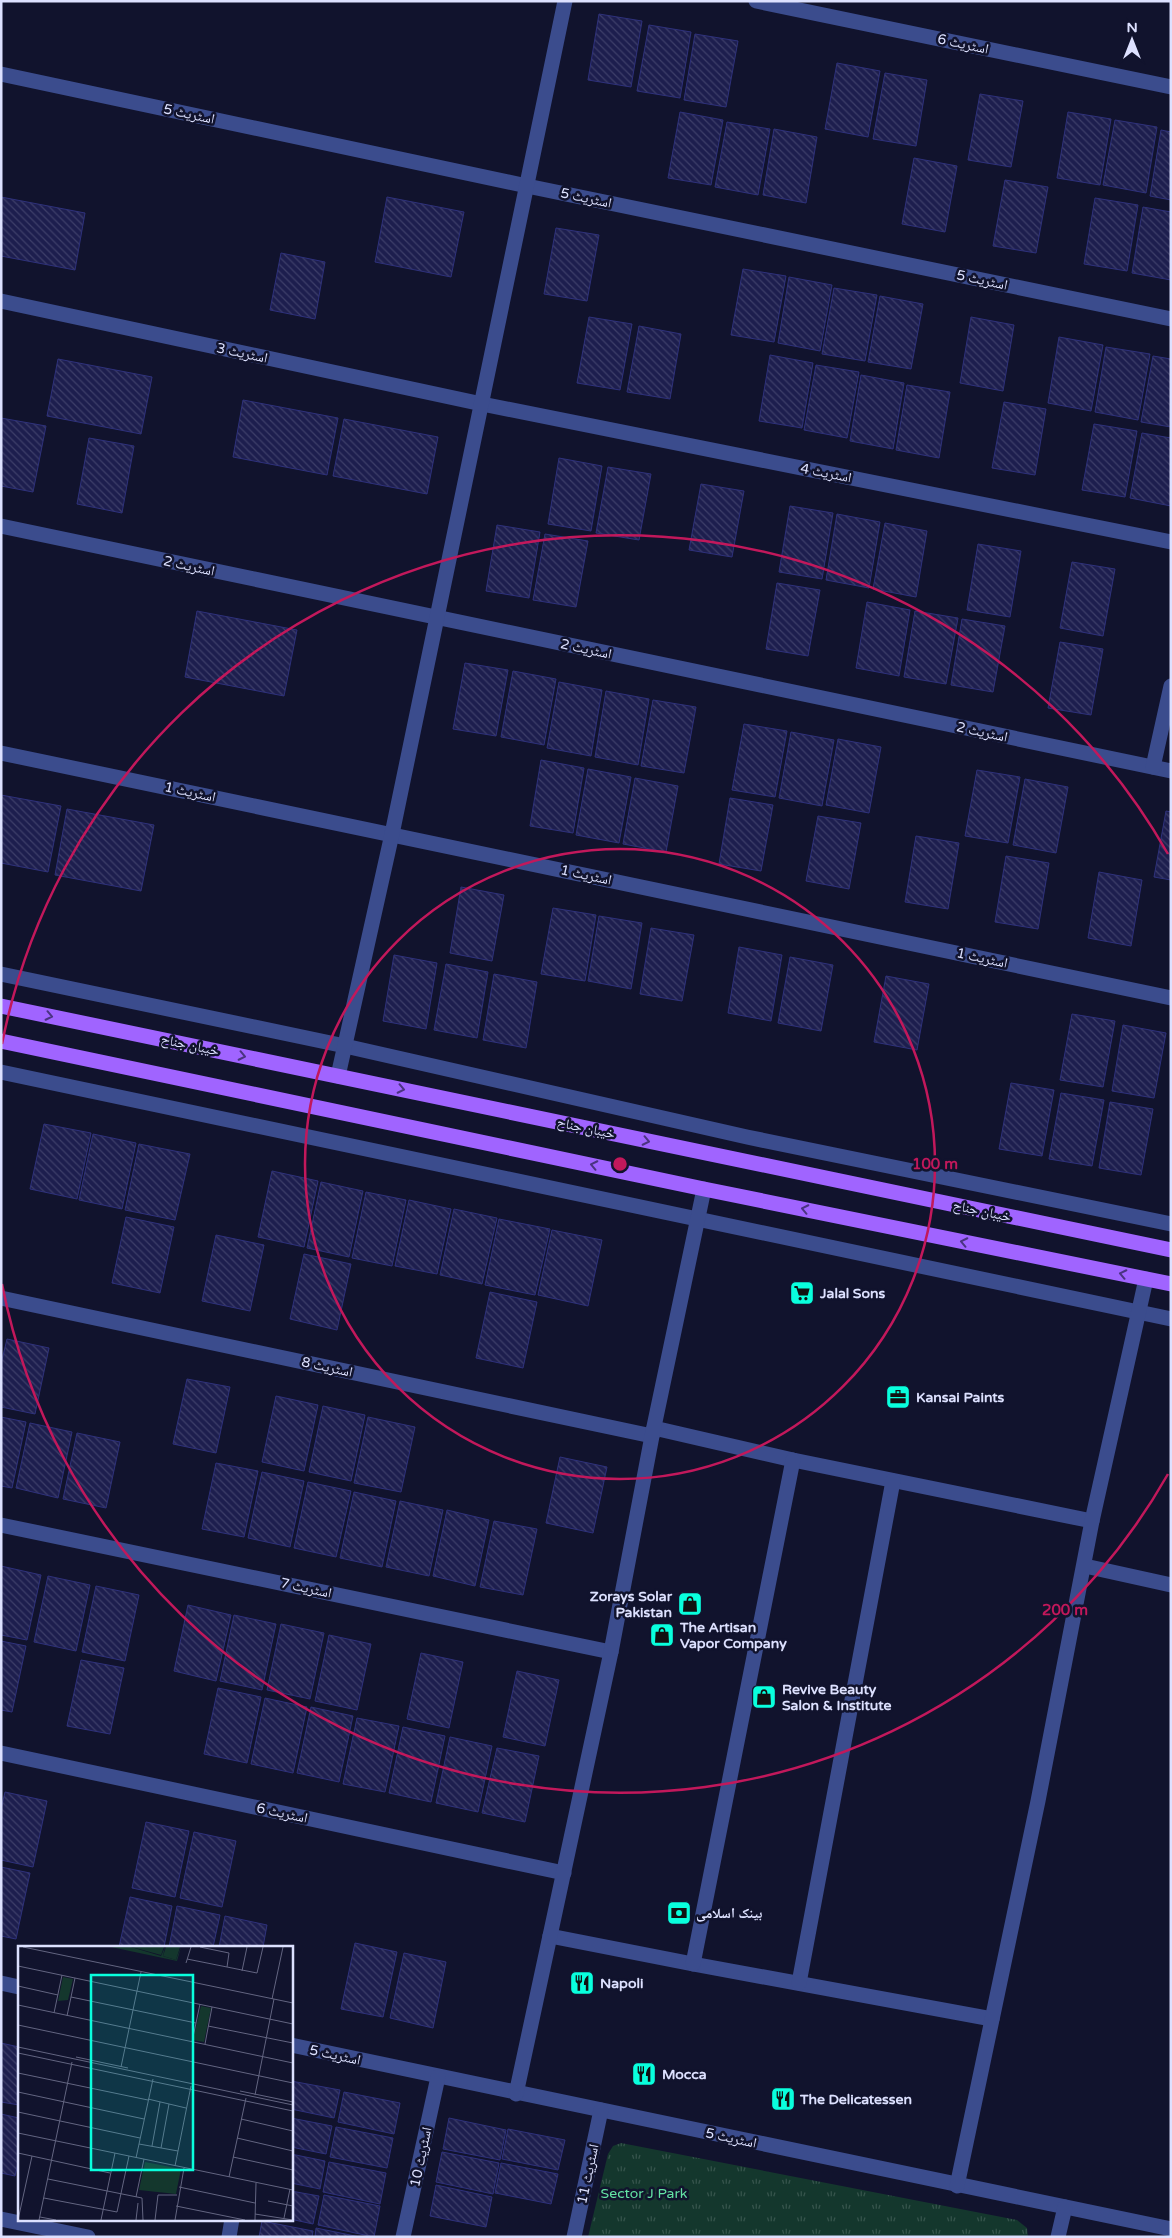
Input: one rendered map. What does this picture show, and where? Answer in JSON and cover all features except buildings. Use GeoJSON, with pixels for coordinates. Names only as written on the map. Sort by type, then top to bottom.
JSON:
{"type":"FeatureCollection","features":[{"type":"Feature","properties":{"kind":"main road","name":"خیبان جناح"},"geometry":{"type":"LineString","coordinates":[[1,1006],[1171,1250]]}},
{"type":"Feature","properties":{"kind":"main road"},"geometry":{"type":"LineString","coordinates":[[1,1040],[704,1189],[1171,1284]]}},
{"type":"Feature","properties":{"kind":"street"},"geometry":{"type":"LineString","coordinates":[[338,1076],[392,834],[566,1]]}},
{"type":"Feature","properties":{"kind":"street","name":"اسٹریٹ 6"},"geometry":{"type":"LineString","coordinates":[[756,1],[1171,86]]}},
{"type":"Feature","properties":{"kind":"street","name":"اسٹریٹ 5"},"geometry":{"type":"LineString","coordinates":[[1,74],[527,186],[1171,319]]}},
{"type":"Feature","properties":{"kind":"street","name":"اسٹریٹ 3"},"geometry":{"type":"LineString","coordinates":[[1,302],[482,404]]}},
{"type":"Feature","properties":{"kind":"street","name":"اسٹریٹ 4"},"geometry":{"type":"LineString","coordinates":[[482,404],[1171,542]]}},
{"type":"Feature","properties":{"kind":"street","name":"اسٹریٹ 2"},"geometry":{"type":"LineString","coordinates":[[1,526],[1171,771]]}},
{"type":"Feature","properties":{"kind":"street"},"geometry":{"type":"LineString","coordinates":[[1153,767],[1171,686]]}},
{"type":"Feature","properties":{"kind":"street","name":"اسٹریٹ 1"},"geometry":{"type":"LineString","coordinates":[[1,753],[1171,998]]}},
{"type":"Feature","properties":{"kind":"street"},"geometry":{"type":"LineString","coordinates":[[1,974],[345,1046],[747,1137],[1171,1224]]}},
{"type":"Feature","properties":{"kind":"street"},"geometry":{"type":"LineString","coordinates":[[1,1072],[1171,1319]]}},
{"type":"Feature","properties":{"kind":"street"},"geometry":{"type":"LineString","coordinates":[[516,2094],[611,1652],[653,1432],[704,1189]]}},
{"type":"Feature","properties":{"kind":"street"},"geometry":{"type":"LineString","coordinates":[[957,2186],[1085,1566],[1092,1521],[1146,1279]]}},
{"type":"Feature","properties":{"kind":"street","name":"اسٹریٹ 8"},"geometry":{"type":"LineString","coordinates":[[1,1298],[1092,1521]]}},
{"type":"Feature","properties":{"kind":"street"},"geometry":{"type":"LineString","coordinates":[[693,1964],[792,1460]]}},
{"type":"Feature","properties":{"kind":"street"},"geometry":{"type":"LineString","coordinates":[[799,1982],[893,1481]]}},
{"type":"Feature","properties":{"kind":"street","name":"اسٹریٹ 7"},"geometry":{"type":"LineString","coordinates":[[1,1525],[611,1652]]}},
{"type":"Feature","properties":{"kind":"street"},"geometry":{"type":"LineString","coordinates":[[1085,1566],[1171,1585]]}},
{"type":"Feature","properties":{"kind":"street","name":"اسٹریٹ 6"},"geometry":{"type":"LineString","coordinates":[[1,1753],[564,1872]]}},
{"type":"Feature","properties":{"kind":"street"},"geometry":{"type":"LineString","coordinates":[[550,1936],[992,2019]]}},
{"type":"Feature","properties":{"kind":"street"},"geometry":{"type":"LineString","coordinates":[[1,1983],[18,1987]]}},
{"type":"Feature","properties":{"kind":"street","name":"اسٹریٹ 5"},"geometry":{"type":"LineString","coordinates":[[292,2046],[1171,2229]]}},
{"type":"Feature","properties":{"kind":"street","name":"اسٹریٹ 10"},"geometry":{"type":"LineString","coordinates":[[404,2237],[438,2077]]}},
{"type":"Feature","properties":{"kind":"street","name":"اسٹریٹ 11"},"geometry":{"type":"LineString","coordinates":[[574,2237],[601,2110]]}},
{"type":"Feature","properties":{"kind":"street"},"geometry":{"type":"LineString","coordinates":[[1058,2237],[1065,2207]]}},
{"type":"Feature","properties":{"kind":"street"},"geometry":{"type":"LineString","coordinates":[[1,2219],[88,2237]]}},
{"type":"Feature","properties":{"kind":"street"},"geometry":{"type":"LineString","coordinates":[[229,2237],[232,2220]]}},
{"type":"Feature","properties":{"kind":"green space","name":"Sector J Park"},"geometry":{"type":"Polygon","coordinates":[[[621,2143],[1017,2220],[1027,2228],[1028,2237],[588,2237],[608,2154],[613,2146],[621,2143]]]}},
{"type":"Feature","properties":{"kind":"place","name":"Jalal Sons"},"geometry":{"type":"Point","coordinates":[802,1293]}},
{"type":"Feature","properties":{"kind":"place","name":"Kansai Paints"},"geometry":{"type":"Point","coordinates":[898,1397]}},
{"type":"Feature","properties":{"kind":"place","name":"Zorays Solar Pakistan"},"geometry":{"type":"Point","coordinates":[690,1604]}},
{"type":"Feature","properties":{"kind":"place","name":"The Artisan Vapor Company"},"geometry":{"type":"Point","coordinates":[662,1635]}},
{"type":"Feature","properties":{"kind":"place","name":"Revive Beauty Salon & Institute"},"geometry":{"type":"Point","coordinates":[764,1697]}},
{"type":"Feature","properties":{"kind":"place","name":"بینک اسلامی"},"geometry":{"type":"Point","coordinates":[679,1913]}},
{"type":"Feature","properties":{"kind":"place","name":"Napoli"},"geometry":{"type":"Point","coordinates":[582,1983]}},
{"type":"Feature","properties":{"kind":"place","name":"Mocca"},"geometry":{"type":"Point","coordinates":[644,2074]}},
{"type":"Feature","properties":{"kind":"place","name":"The Delicatessen"},"geometry":{"type":"Point","coordinates":[783,2099]}}]}
